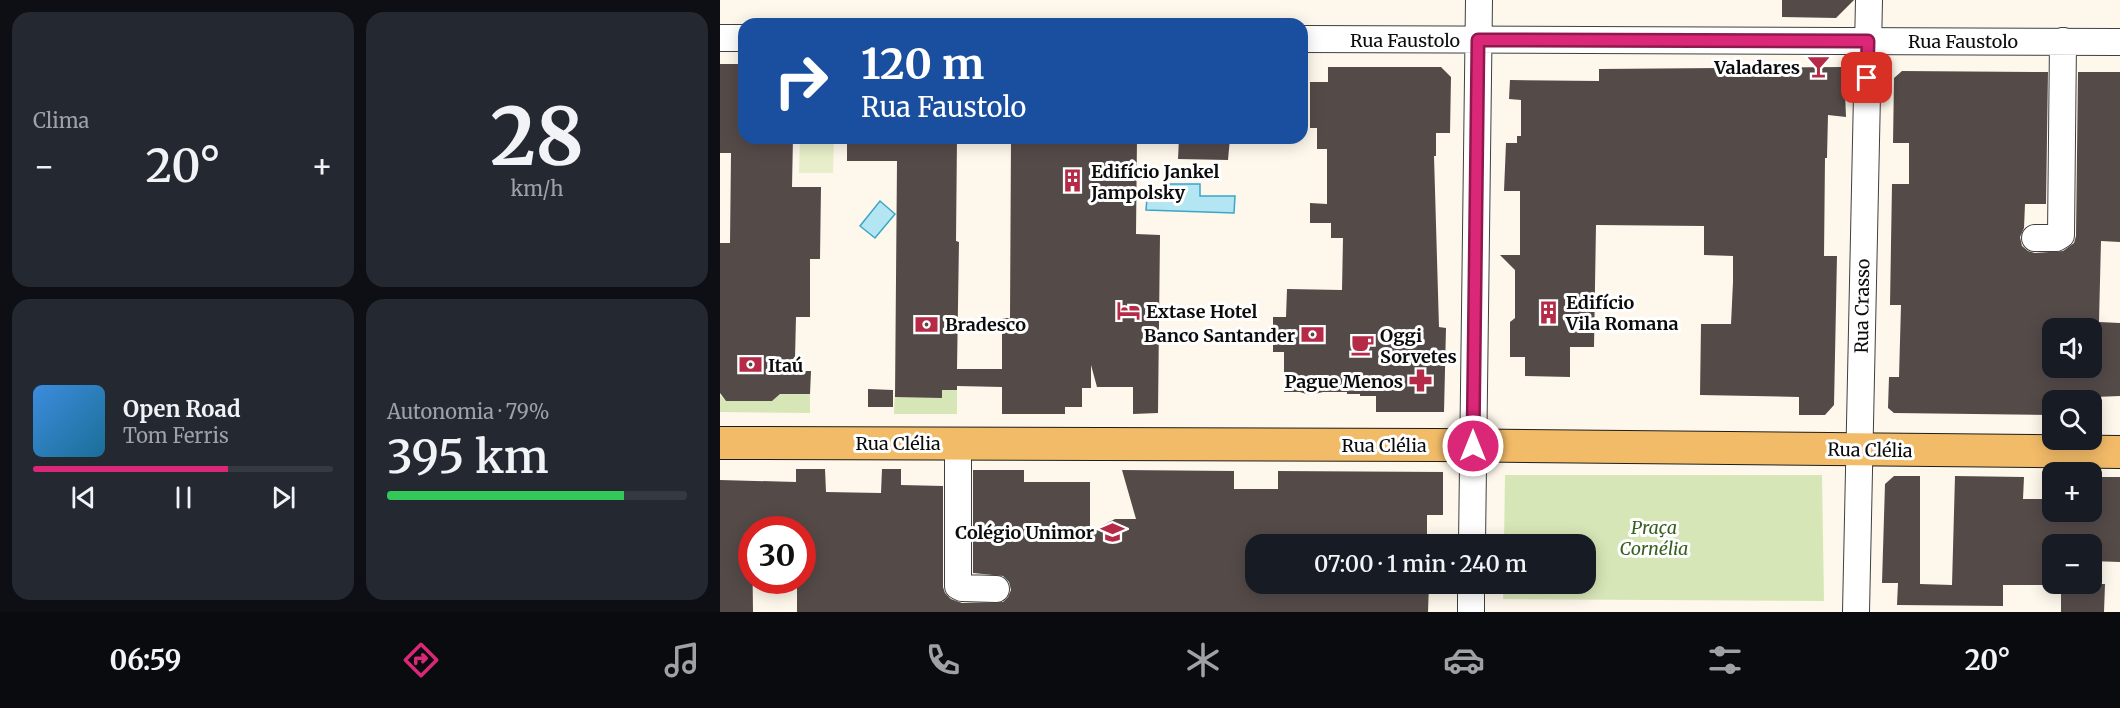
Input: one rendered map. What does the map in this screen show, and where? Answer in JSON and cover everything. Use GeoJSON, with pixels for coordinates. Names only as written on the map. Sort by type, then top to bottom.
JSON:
{"type":"FeatureCollection","features":[{"type":"Feature","properties":{"kind":"main road","name":"Rua Clélia"},"geometry":{"type":"LineString","coordinates":[[720,443],[1473,446],[2120,452]]}},
{"type":"Feature","properties":{"kind":"street"},"geometry":{"type":"LineString","coordinates":[[1472,534],[1479,0]]}},
{"type":"Feature","properties":{"kind":"street","name":"Rua Crasso"},"geometry":{"type":"LineString","coordinates":[[1857,612],[1869,0]]}},
{"type":"Feature","properties":{"kind":"street"},"geometry":{"type":"LineString","coordinates":[[720,38],[738,38]]}},
{"type":"Feature","properties":{"kind":"street","name":"Rua Faustolo"},"geometry":{"type":"LineString","coordinates":[[1308,39],[2120,42]]}},
{"type":"Feature","properties":{"kind":"street"},"geometry":{"type":"LineString","coordinates":[[2035,238],[2056,238],[2061,235],[2063,41]]}},
{"type":"Feature","properties":{"kind":"street"},"geometry":{"type":"LineString","coordinates":[[958,444],[958,586],[996,589]]}},
{"type":"Feature","properties":{"kind":"street"},"geometry":{"type":"LineString","coordinates":[[1471,594],[1471,612]]}},
{"type":"Feature","properties":{"kind":"green space"},"geometry":{"type":"Polygon","coordinates":[[[800,144],[834,144],[833,173],[799,173],[800,144]]]}},
{"type":"Feature","properties":{"kind":"green space"},"geometry":{"type":"Polygon","coordinates":[[[895,389],[942,397],[942,390],[957,390],[957,414],[894,414],[895,389]]]}},
{"type":"Feature","properties":{"kind":"green space"},"geometry":{"type":"Polygon","coordinates":[[[780,394],[810,394],[810,413],[720,412],[720,395],[726,401],[772,401],[780,394]]]}},
{"type":"Feature","properties":{"kind":"green space","name":"Praça Cornélia"},"geometry":{"type":"Polygon","coordinates":[[[1505,475],[1822,475],[1824,601],[1503,599],[1503,594],[1596,594],[1596,534],[1504,534],[1505,475]]]}},
{"type":"Feature","properties":{"kind":"water"},"geometry":{"type":"Polygon","coordinates":[[[1169,184],[1200,184],[1200,196],[1235,196],[1234,213],[1146,210],[1147,198],[1169,198],[1169,184]]]}},
{"type":"Feature","properties":{"kind":"water"},"geometry":{"type":"Polygon","coordinates":[[[880,201],[895,214],[875,238],[860,226],[880,201]]]}},
{"type":"Feature","properties":{"kind":"building"},"geometry":{"type":"Polygon","coordinates":[[[1782,0],[1854,0],[1836,18],[1782,17],[1782,0]]]}},
{"type":"Feature","properties":{"kind":"building"},"geometry":{"type":"Polygon","coordinates":[[[720,64],[738,64],[738,144],[793,144],[792,187],[821,187],[820,259],[810,259],[810,317],[796,317],[795,358],[802,358],[801,371],[811,371],[810,394],[780,394],[772,401],[726,401],[720,393],[720,243],[730,243],[731,153],[720,153],[720,64]]]}},
{"type":"Feature","properties":{"kind":"building"},"geometry":{"type":"Polygon","coordinates":[[[1328,67],[1441,67],[1451,77],[1450,133],[1436,133],[1436,156],[1434,156],[1439,327],[1446,328],[1444,412],[1376,412],[1376,396],[1360,396],[1360,394],[1347,394],[1347,392],[1323,392],[1310,395],[1300,392],[1284,392],[1284,352],[1273,352],[1273,317],[1286,317],[1287,289],[1342,290],[1343,238],[1331,238],[1331,223],[1310,223],[1310,203],[1327,204],[1327,149],[1317,149],[1317,128],[1310,128],[1310,82],[1328,82],[1328,67]]]}},
{"type":"Feature","properties":{"kind":"building"},"geometry":{"type":"Polygon","coordinates":[[[1844,67],[1846,117],[1828,115],[1827,158],[1825,158],[1824,256],[1837,256],[1834,405],[1825,415],[1799,415],[1799,397],[1700,395],[1701,324],[1731,324],[1733,282],[1733,256],[1704,255],[1704,226],[1596,225],[1594,347],[1570,347],[1570,377],[1525,376],[1525,357],[1510,357],[1510,322],[1515,318],[1515,270],[1500,255],[1520,255],[1520,191],[1504,191],[1506,143],[1517,143],[1517,136],[1521,136],[1521,100],[1509,99],[1510,80],[1599,81],[1599,69],[1844,67]]]}},
{"type":"Feature","properties":{"kind":"building"},"geometry":{"type":"Polygon","coordinates":[[[1902,71],[2048,72],[2046,204],[2025,204],[2024,228],[2020,237],[2022,246],[2028,251],[2035,253],[2063,251],[2074,243],[2076,236],[2078,72],[2120,72],[2120,242],[2101,241],[2099,318],[2042,318],[2042,378],[2102,378],[2102,322],[2120,323],[2120,396],[2102,397],[2102,390],[2042,390],[2042,415],[1894,413],[1888,408],[1889,377],[1899,377],[1901,305],[1890,305],[1892,184],[1909,184],[1909,143],[1893,143],[1894,78],[1902,71]]]}},
{"type":"Feature","properties":{"kind":"building"},"geometry":{"type":"Polygon","coordinates":[[[847,144],[957,144],[956,241],[959,242],[957,369],[1002,369],[1002,318],[1010,318],[1011,144],[1137,144],[1136,234],[1160,235],[1158,413],[1133,414],[1133,387],[1097,387],[1091,365],[1091,388],[1082,388],[1082,407],[1065,407],[1065,414],[1002,414],[1002,387],[957,386],[957,390],[942,390],[942,398],[895,397],[897,161],[847,161],[847,144]]]}},
{"type":"Feature","properties":{"kind":"building"},"geometry":{"type":"Polygon","coordinates":[[[1179,144],[1229,144],[1228,160],[1178,159],[1179,144]]]}},
{"type":"Feature","properties":{"kind":"building"},"geometry":{"type":"Polygon","coordinates":[[[868,389],[893,390],[893,407],[868,407],[868,389]]]}},
{"type":"Feature","properties":{"kind":"building"},"geometry":{"type":"Polygon","coordinates":[[[796,469],[825,469],[826,492],[881,493],[882,469],[901,469],[901,485],[943,486],[943,587],[951,599],[962,603],[1003,602],[1011,590],[1009,582],[1003,576],[973,573],[973,470],[1024,470],[1024,482],[1090,482],[1090,532],[1115,519],[1136,519],[1122,470],[1234,471],[1234,489],[1278,489],[1278,471],[1443,472],[1443,515],[1427,515],[1427,534],[1245,534],[1245,594],[1429,594],[1428,612],[797,612],[797,594],[816,594],[816,516],[738,516],[738,594],[753,594],[753,612],[720,612],[720,480],[796,482],[796,469]]]}},
{"type":"Feature","properties":{"kind":"building"},"geometry":{"type":"Polygon","coordinates":[[[1894,476],[1920,476],[1920,584],[1952,585],[1955,476],[2024,477],[2023,499],[2042,499],[2042,522],[2102,522],[2102,477],[2120,477],[2120,562],[2102,561],[2102,534],[2042,534],[2042,585],[2003,585],[2003,606],[1897,605],[1898,583],[1882,583],[1885,484],[1894,476]]]}},
{"type":"Feature","properties":{"kind":"building"},"geometry":{"type":"Polygon","coordinates":[[[2102,584],[2105,584],[2104,612],[2061,612],[2061,594],[2102,594],[2102,584]]]}},
{"type":"Feature","properties":{"kind":"place","name":"Valadares"},"geometry":{"type":"Point","coordinates":[1818,67]}},
{"type":"Feature","properties":{"kind":"place","name":"Edifício Jankel Jampolsky"},"geometry":{"type":"Point","coordinates":[1073,181]}},
{"type":"Feature","properties":{"kind":"place","name":"Extase Hotel"},"geometry":{"type":"Point","coordinates":[1128,311]}},
{"type":"Feature","properties":{"kind":"place","name":"Edifício Vila Romana"},"geometry":{"type":"Point","coordinates":[1548,312]}},
{"type":"Feature","properties":{"kind":"place","name":"Bradesco"},"geometry":{"type":"Point","coordinates":[927,324]}},
{"type":"Feature","properties":{"kind":"place","name":"Banco Santander"},"geometry":{"type":"Point","coordinates":[1313,335]}},
{"type":"Feature","properties":{"kind":"place","name":"Oggi Sorvetes"},"geometry":{"type":"Point","coordinates":[1362,345]}},
{"type":"Feature","properties":{"kind":"place","name":"Itaú"},"geometry":{"type":"Point","coordinates":[750,365]}},
{"type":"Feature","properties":{"kind":"place","name":"Pague Menos"},"geometry":{"type":"Point","coordinates":[1421,381]}},
{"type":"Feature","properties":{"kind":"place","name":"Colégio Unimor"},"geometry":{"type":"Point","coordinates":[1112,532]}},
{"type":"Feature","properties":{"kind":"route"},"geometry":{"type":"LineString","coordinates":[[1473,446],[1478,40],[1868,41],[1867,78]]}}]}
